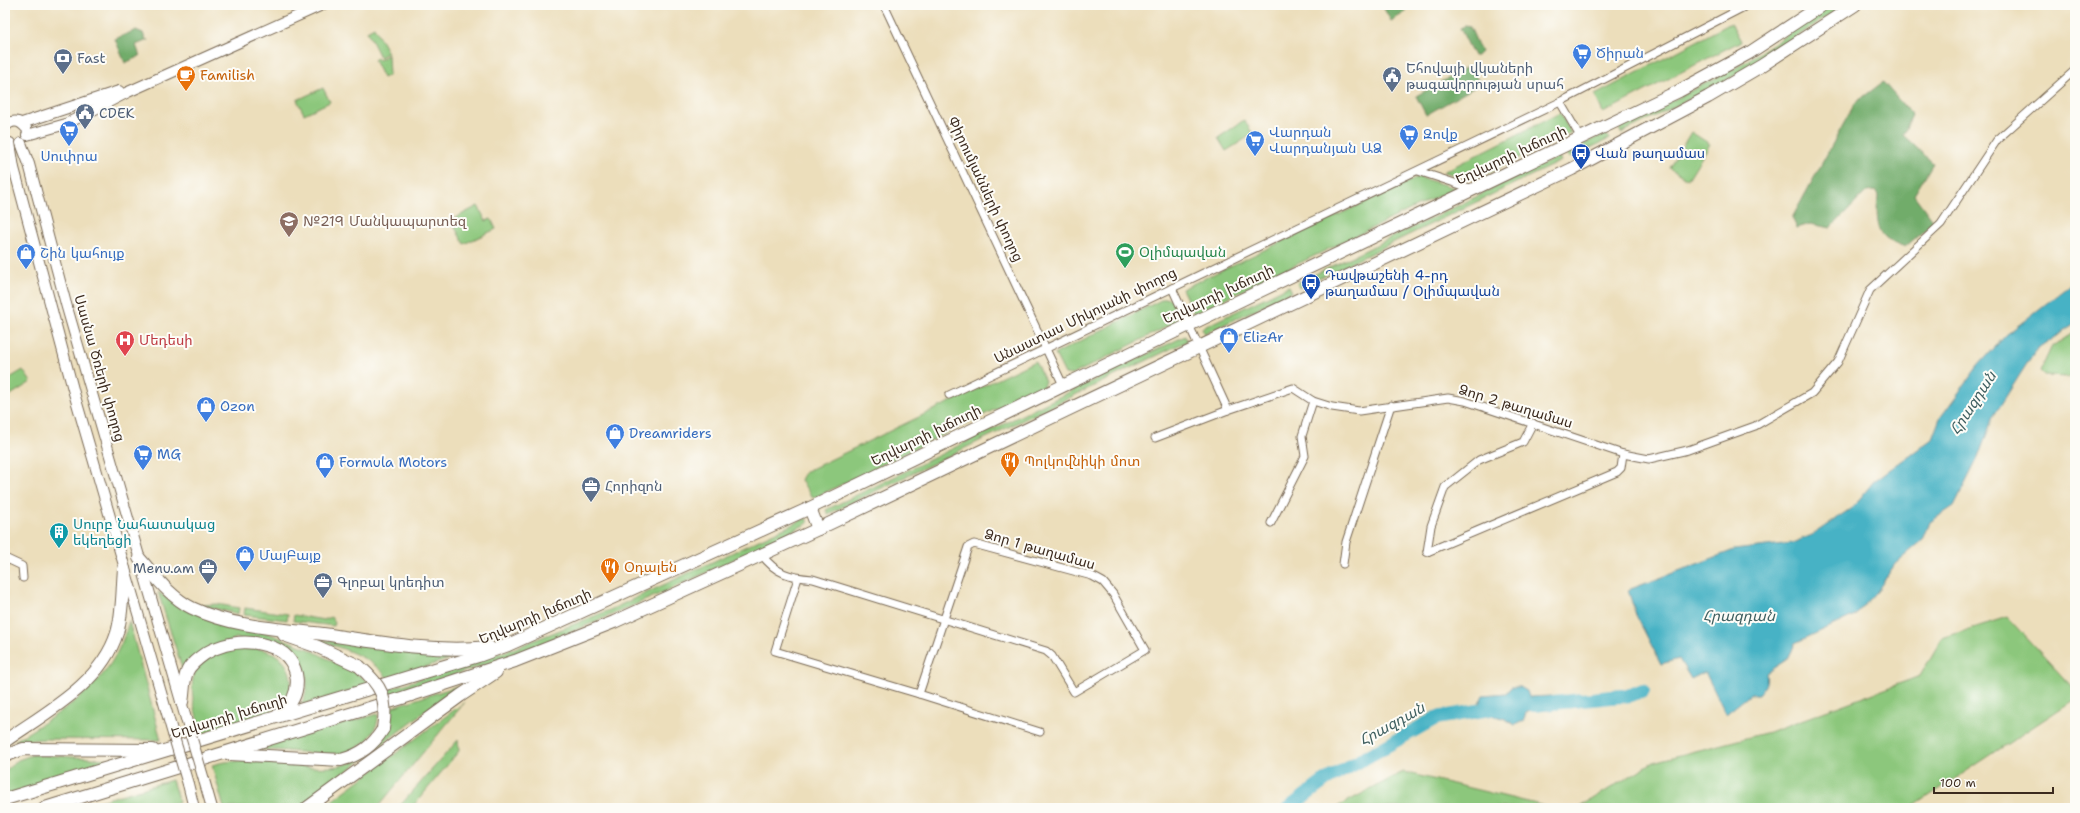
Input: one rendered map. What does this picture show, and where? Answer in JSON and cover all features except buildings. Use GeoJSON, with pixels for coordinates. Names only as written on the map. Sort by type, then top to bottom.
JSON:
{"type":"FeatureCollection","features":[{"type":"Feature","properties":{"kind":"main road"},"geometry":{"type":"LineString","coordinates":[[5,126],[15,121],[22,123],[126,89],[313,5]]}},
{"type":"Feature","properties":{"kind":"main road"},"geometry":{"type":"LineString","coordinates":[[194,808],[74,393],[7,141],[21,143],[27,135],[66,124],[128,92],[322,5]]}},
{"type":"Feature","properties":{"kind":"main road","name":"Եղվարդի խճուղի"},"geometry":{"type":"LineString","coordinates":[[5,799],[478,656],[508,645],[810,508],[1063,385],[1680,91],[1749,53],[1822,5]]}},
{"type":"Feature","properties":{"kind":"main road"},"geometry":{"type":"LineString","coordinates":[[45,808],[402,698],[515,661],[614,622],[818,530],[1531,189],[1617,145],[1761,66],[1855,5]]}},
{"type":"Feature","properties":{"kind":"main road"},"geometry":{"type":"LineString","coordinates":[[22,123],[26,128],[27,135]]}},
{"type":"Feature","properties":{"kind":"main road"},"geometry":{"type":"LineString","coordinates":[[1608,125],[1617,145]]}},
{"type":"Feature","properties":{"kind":"main road","name":"Սասնա Ծռերի փողոց"},"geometry":{"type":"LineString","coordinates":[[21,143],[29,164],[66,304],[212,808]]}},
{"type":"Feature","properties":{"kind":"main road"},"geometry":{"type":"LineString","coordinates":[[810,508],[818,530]]}},
{"type":"Feature","properties":{"kind":"main road"},"geometry":{"type":"LineString","coordinates":[[139,558],[168,591],[191,607],[210,615],[253,625],[318,647],[359,666],[378,684],[382,692],[385,711],[383,729],[372,744],[361,753],[341,760],[221,754]]}},
{"type":"Feature","properties":{"kind":"main road"},"geometry":{"type":"LineString","coordinates":[[5,741],[74,692],[101,664],[117,633],[124,569]]}},
{"type":"Feature","properties":{"kind":"main road"},"geometry":{"type":"LineString","coordinates":[[253,625],[446,649],[508,645]]}},
{"type":"Feature","properties":{"kind":"main road"},"geometry":{"type":"LineString","coordinates":[[182,702],[187,671],[197,659],[214,649],[233,642],[254,643],[274,648],[287,657],[298,682],[295,698],[289,705],[271,718]]}},
{"type":"Feature","properties":{"kind":"main road"},"geometry":{"type":"LineString","coordinates":[[307,808],[460,696],[515,661]]}},
{"type":"Feature","properties":{"kind":"main road"},"geometry":{"type":"LineString","coordinates":[[5,756],[23,749],[166,750]]}},
{"type":"Feature","properties":{"kind":"street","name":"Փիրումյանների փողոց"},"geometry":{"type":"LineString","coordinates":[[884,5],[1063,385]]}},
{"type":"Feature","properties":{"kind":"street","name":"Անաստաս Միկոյանի փողոց"},"geometry":{"type":"LineString","coordinates":[[949,395],[1418,172],[1560,102],[1748,5]]}},
{"type":"Feature","properties":{"kind":"street","name":"Ձոր 2 թաղամաս"},"geometry":{"type":"LineString","coordinates":[[1228,410],[1293,388],[1313,401],[1332,407],[1359,411],[1391,405],[1448,398],[1465,401],[1623,454],[1649,459],[1688,450],[1755,426],[1812,393],[1838,362],[1870,290],[1941,224],[1997,140],[2075,70]]}},
{"type":"Feature","properties":{"kind":"street"},"geometry":{"type":"LineString","coordinates":[[1560,102],[1581,138]]}},
{"type":"Feature","properties":{"kind":"street"},"geometry":{"type":"LineString","coordinates":[[1418,172],[1474,189]]}},
{"type":"Feature","properties":{"kind":"street"},"geometry":{"type":"LineString","coordinates":[[1155,438],[1228,410],[1172,288]]}},
{"type":"Feature","properties":{"kind":"street"},"geometry":{"type":"LineString","coordinates":[[1271,523],[1305,456],[1302,436],[1313,401]]}},
{"type":"Feature","properties":{"kind":"street"},"geometry":{"type":"LineString","coordinates":[[1343,564],[1346,542],[1391,405]]}},
{"type":"Feature","properties":{"kind":"street"},"geometry":{"type":"LineString","coordinates":[[1533,424],[1524,442],[1479,460],[1445,487],[1431,526],[1427,552],[1618,472],[1621,468],[1623,454]]}},
{"type":"Feature","properties":{"kind":"street","name":"Ձոր 1 թաղամաս"},"geometry":{"type":"LineString","coordinates":[[762,555],[773,569],[798,578],[812,579],[944,620],[1046,651],[1052,656],[1074,692],[1145,650],[1114,594],[1103,582],[1092,576],[974,544],[968,547],[944,620],[919,694]]}},
{"type":"Feature","properties":{"kind":"street"},"geometry":{"type":"LineString","coordinates":[[5,558],[20,564],[23,578]]}},
{"type":"Feature","properties":{"kind":"street"},"geometry":{"type":"LineString","coordinates":[[798,578],[775,651],[1040,732]]}},
{"type":"Feature","properties":{"kind":"green space"},"geometry":{"type":"Polygon","coordinates":[[[1387,5],[1402,5],[1406,12],[1391,21],[1383,7],[1387,5]]]}},
{"type":"Feature","properties":{"kind":"green space"},"geometry":{"type":"Polygon","coordinates":[[[1833,5],[1844,5],[1765,58],[1720,84],[1621,133],[1619,128],[1737,67],[1833,5]]]}},
{"type":"Feature","properties":{"kind":"green space"},"geometry":{"type":"Polygon","coordinates":[[[1731,23],[1741,41],[1603,113],[1595,95],[1731,23]]]}},
{"type":"Feature","properties":{"kind":"green space"},"geometry":{"type":"Polygon","coordinates":[[[1465,26],[1470,27],[1481,52],[1477,56],[1474,56],[1460,28],[1465,26]]]}},
{"type":"Feature","properties":{"kind":"green space"},"geometry":{"type":"Polygon","coordinates":[[[374,27],[388,53],[380,57],[367,31],[374,27]]]}},
{"type":"Feature","properties":{"kind":"green space"},"geometry":{"type":"Polygon","coordinates":[[[136,30],[143,33],[145,39],[148,40],[136,45],[140,56],[125,63],[115,39],[136,30]]]}},
{"type":"Feature","properties":{"kind":"green space"},"geometry":{"type":"Polygon","coordinates":[[[388,55],[389,75],[383,78],[374,60],[377,58],[379,60],[388,55]]]}},
{"type":"Feature","properties":{"kind":"green space"},"geometry":{"type":"Polygon","coordinates":[[[1470,66],[1480,84],[1426,115],[1416,96],[1470,66]]]}},
{"type":"Feature","properties":{"kind":"green space"},"geometry":{"type":"Polygon","coordinates":[[[1883,82],[1912,115],[1903,135],[1933,163],[1914,195],[1934,222],[1905,247],[1889,241],[1882,234],[1878,223],[1878,196],[1875,191],[1866,192],[1831,228],[1810,224],[1797,228],[1792,218],[1855,103],[1883,82]]]}},
{"type":"Feature","properties":{"kind":"green space"},"geometry":{"type":"Polygon","coordinates":[[[323,88],[330,102],[304,114],[297,100],[323,88]]]}},
{"type":"Feature","properties":{"kind":"green space"},"geometry":{"type":"Polygon","coordinates":[[[1560,113],[1571,133],[1475,179],[1443,172],[1560,113]]]}},
{"type":"Feature","properties":{"kind":"green space"},"geometry":{"type":"Polygon","coordinates":[[[1244,120],[1253,134],[1226,151],[1218,138],[1244,120]]]}},
{"type":"Feature","properties":{"kind":"green space"},"geometry":{"type":"Polygon","coordinates":[[[1691,132],[1710,144],[1688,179],[1669,168],[1691,132]]]}},
{"type":"Feature","properties":{"kind":"green space"},"geometry":{"type":"Polygon","coordinates":[[[1606,133],[1609,139],[1569,158],[1566,153],[1606,133]]]}},
{"type":"Feature","properties":{"kind":"green space"},"geometry":{"type":"Polygon","coordinates":[[[1559,157],[1561,161],[1299,288],[1297,283],[1559,157]]]}},
{"type":"Feature","properties":{"kind":"green space"},"geometry":{"type":"Polygon","coordinates":[[[1418,177],[1455,188],[1194,314],[1182,289],[1418,177]]]}},
{"type":"Feature","properties":{"kind":"green space"},"geometry":{"type":"Polygon","coordinates":[[[478,206],[486,221],[491,219],[496,229],[464,244],[451,220],[478,206]]]}},
{"type":"Feature","properties":{"kind":"green space"},"geometry":{"type":"Polygon","coordinates":[[[1289,286],[1292,292],[1204,334],[1202,328],[1289,286]]]}},
{"type":"Feature","properties":{"kind":"green space"},"geometry":{"type":"Polygon","coordinates":[[[1165,298],[1171,299],[1177,313],[1176,322],[1072,375],[1065,374],[1055,354],[1165,298]]]}},
{"type":"Feature","properties":{"kind":"green space"},"geometry":{"type":"Polygon","coordinates":[[[2075,331],[2075,374],[2068,377],[2044,376],[2040,372],[2051,348],[2075,331]]]}},
{"type":"Feature","properties":{"kind":"green space"},"geometry":{"type":"Polygon","coordinates":[[[1185,336],[1187,341],[828,514],[826,510],[1185,336]]]}},
{"type":"Feature","properties":{"kind":"green space"},"geometry":{"type":"Polygon","coordinates":[[[1035,361],[1045,381],[1043,386],[816,497],[811,496],[801,480],[805,472],[1035,361]]]}},
{"type":"Feature","properties":{"kind":"green space"},"geometry":{"type":"Polygon","coordinates":[[[23,370],[31,382],[9,396],[5,391],[5,381],[23,370]]]}},
{"type":"Feature","properties":{"kind":"green space"},"geometry":{"type":"Polygon","coordinates":[[[806,518],[808,523],[706,573],[602,619],[496,660],[442,679],[388,695],[386,690],[510,650],[612,609],[806,518]]]}},
{"type":"Feature","properties":{"kind":"green space"},"geometry":{"type":"Polygon","coordinates":[[[158,592],[178,606],[270,634],[309,649],[359,675],[372,685],[301,705],[307,683],[304,668],[295,655],[277,647],[236,638],[183,671],[158,592]]]}},
{"type":"Feature","properties":{"kind":"green space"},"geometry":{"type":"Polygon","coordinates":[[[217,604],[239,608],[238,614],[201,605],[217,604]]]}},
{"type":"Feature","properties":{"kind":"green space"},"geometry":{"type":"Polygon","coordinates":[[[245,608],[288,614],[287,620],[244,615],[245,608]]]}},
{"type":"Feature","properties":{"kind":"green space"},"geometry":{"type":"Polygon","coordinates":[[[294,615],[324,620],[331,617],[335,623],[334,626],[293,621],[294,615]]]}},
{"type":"Feature","properties":{"kind":"green space"},"geometry":{"type":"Polygon","coordinates":[[[2007,617],[2075,690],[2075,699],[1911,808],[1578,808],[1653,762],[1769,732],[1920,676],[1942,638],[2007,617]]]}},
{"type":"Feature","properties":{"kind":"green space"},"geometry":{"type":"Polygon","coordinates":[[[129,621],[161,740],[45,739],[15,741],[69,705],[85,693],[99,679],[111,662],[121,643],[129,621]]]}},
{"type":"Feature","properties":{"kind":"green space"},"geometry":{"type":"Polygon","coordinates":[[[315,639],[459,656],[388,679],[373,664],[355,654],[315,639]]]}},
{"type":"Feature","properties":{"kind":"green space"},"geometry":{"type":"Polygon","coordinates":[[[246,647],[269,652],[283,660],[290,674],[291,682],[288,696],[277,709],[202,734],[193,700],[192,686],[194,674],[200,664],[210,656],[225,650],[246,647]]]}},
{"type":"Feature","properties":{"kind":"green space"},"geometry":{"type":"Polygon","coordinates":[[[458,686],[299,808],[224,808],[212,765],[230,761],[249,761],[309,767],[329,767],[346,764],[364,756],[368,752],[388,726],[391,718],[392,707],[458,686]]]}},
{"type":"Feature","properties":{"kind":"green space"},"geometry":{"type":"Polygon","coordinates":[[[465,702],[377,808],[322,808],[465,702]]]}},
{"type":"Feature","properties":{"kind":"green space"},"geometry":{"type":"Polygon","coordinates":[[[378,714],[372,734],[362,745],[349,751],[338,754],[330,754],[254,749],[378,714]]]}},
{"type":"Feature","properties":{"kind":"green space"},"geometry":{"type":"Polygon","coordinates":[[[458,740],[459,751],[414,805],[408,808],[398,808],[458,740]]]}},
{"type":"Feature","properties":{"kind":"green space"},"geometry":{"type":"Polygon","coordinates":[[[32,755],[124,760],[5,795],[5,771],[18,760],[32,755]]]}},
{"type":"Feature","properties":{"kind":"green space"},"geometry":{"type":"Polygon","coordinates":[[[1403,772],[1553,808],[1335,808],[1403,772]]]}},
{"type":"Feature","properties":{"kind":"green space"},"geometry":{"type":"Polygon","coordinates":[[[172,780],[179,802],[160,808],[76,808],[172,780]]]}},
{"type":"Feature","properties":{"kind":"water","name":"Հրազդան"},"geometry":{"type":"Polygon","coordinates":[[[2075,281],[2075,324],[2035,351],[1993,417],[1978,458],[1954,506],[1930,522],[1923,540],[1895,564],[1876,593],[1855,615],[1795,643],[1789,658],[1766,673],[1766,684],[1759,694],[1751,694],[1726,714],[1705,672],[1691,679],[1679,659],[1661,664],[1636,615],[1628,590],[1734,550],[1792,543],[1812,535],[1853,507],[1874,481],[1932,439],[1940,418],[1978,366],[2006,335],[2075,281]]]}},
{"type":"Feature","properties":{"kind":"water"},"geometry":{"type":"Polygon","coordinates":[[[1511,687],[1520,687],[1527,691],[1529,697],[1551,696],[1554,703],[1553,710],[1530,710],[1526,713],[1523,721],[1515,725],[1505,719],[1476,710],[1483,695],[1506,693],[1511,687]]]}},
{"type":"Feature","properties":{"kind":"waterway","name":"Հրազդան"},"geometry":{"type":"LineString","coordinates":[[1534,705],[1631,695],[1643,690]]}},
{"type":"Feature","properties":{"kind":"waterway","name":"Հրազդան"},"geometry":{"type":"LineString","coordinates":[[1289,808],[1326,780],[1436,718],[1496,708]]}},
{"type":"Feature","properties":{"kind":"place","name":"Ծիրան"},"geometry":{"type":"Point","coordinates":[1582,70]}},
{"type":"Feature","properties":{"kind":"place","name":"Fast"},"geometry":{"type":"Point","coordinates":[63,75]}},
{"type":"Feature","properties":{"kind":"place","name":"Familish"},"geometry":{"type":"Point","coordinates":[186,92]}},
{"type":"Feature","properties":{"kind":"place","name":"Եհովայի վկաների թագավորության սրահ"},"geometry":{"type":"Point","coordinates":[1392,93]}},
{"type":"Feature","properties":{"kind":"place","name":"CDEK"},"geometry":{"type":"Point","coordinates":[85,130]}},
{"type":"Feature","properties":{"kind":"place","name":"Սուփրա"},"geometry":{"type":"Point","coordinates":[69,147]}},
{"type":"Feature","properties":{"kind":"place","name":"Զովք"},"geometry":{"type":"Point","coordinates":[1409,151]}},
{"type":"Feature","properties":{"kind":"place","name":"Վարդան Վարդանյան ԱՁ"},"geometry":{"type":"Point","coordinates":[1255,157]}},
{"type":"Feature","properties":{"kind":"place","name":"Վան թաղամաս"},"geometry":{"type":"Point","coordinates":[1581,170]}},
{"type":"Feature","properties":{"kind":"place","name":"№219 Մանկապարտեզ"},"geometry":{"type":"Point","coordinates":[289,238]}},
{"type":"Feature","properties":{"kind":"place","name":"Օլիմպավան"},"geometry":{"type":"Point","coordinates":[1125,269]}},
{"type":"Feature","properties":{"kind":"place","name":"Շին կահույք"},"geometry":{"type":"Point","coordinates":[26,270]}},
{"type":"Feature","properties":{"kind":"place","name":"Դավթաշենի 4-րդ թաղամաս / Օլիմպավան"},"geometry":{"type":"Point","coordinates":[1311,300]}},
{"type":"Feature","properties":{"kind":"place","name":"ElizAr"},"geometry":{"type":"Point","coordinates":[1229,354]}},
{"type":"Feature","properties":{"kind":"place","name":"Մեդեսի"},"geometry":{"type":"Point","coordinates":[125,357]}},
{"type":"Feature","properties":{"kind":"place","name":"Ozon"},"geometry":{"type":"Point","coordinates":[206,423]}},
{"type":"Feature","properties":{"kind":"place","name":"Dreamriders"},"geometry":{"type":"Point","coordinates":[615,450]}},
{"type":"Feature","properties":{"kind":"place","name":"MG"},"geometry":{"type":"Point","coordinates":[143,471]}},
{"type":"Feature","properties":{"kind":"place","name":"Պոլկովնիկի մոտ"},"geometry":{"type":"Point","coordinates":[1010,478]}},
{"type":"Feature","properties":{"kind":"place","name":"Formula Motors"},"geometry":{"type":"Point","coordinates":[325,479]}},
{"type":"Feature","properties":{"kind":"place","name":"Հորիզոն"},"geometry":{"type":"Point","coordinates":[591,503]}},
{"type":"Feature","properties":{"kind":"place","name":"Սուրբ Նահատակաց եկեղեցի"},"geometry":{"type":"Point","coordinates":[59,549]}},
{"type":"Feature","properties":{"kind":"place","name":"ՄայԲայք"},"geometry":{"type":"Point","coordinates":[245,572]}},
{"type":"Feature","properties":{"kind":"place","name":"Օդալեն"},"geometry":{"type":"Point","coordinates":[610,584]}},
{"type":"Feature","properties":{"kind":"place","name":"Menu.am"},"geometry":{"type":"Point","coordinates":[208,585]}},
{"type":"Feature","properties":{"kind":"place","name":"Գլոբալ կրեդիտ"},"geometry":{"type":"Point","coordinates":[323,599]}}]}
